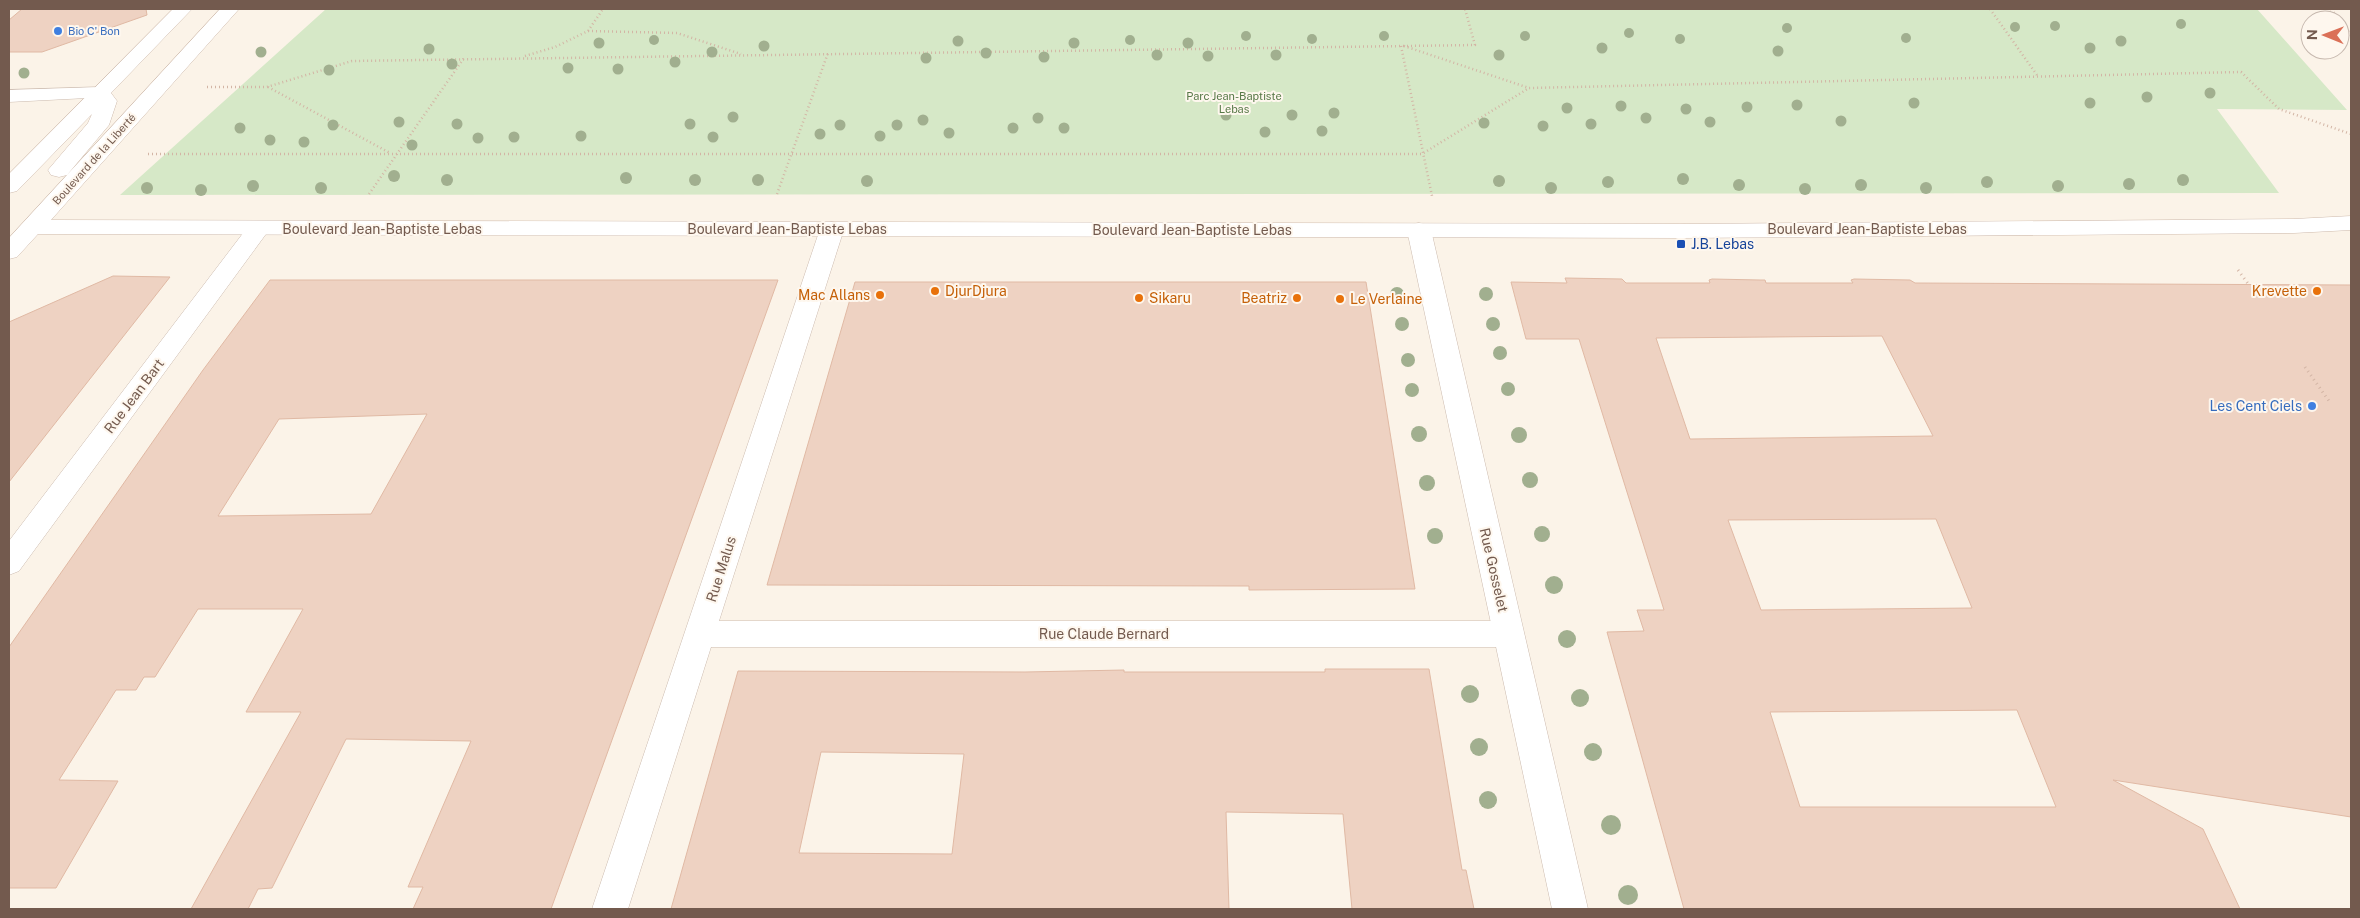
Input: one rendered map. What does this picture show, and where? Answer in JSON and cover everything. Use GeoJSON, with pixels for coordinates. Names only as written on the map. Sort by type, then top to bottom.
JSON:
{"type":"FeatureCollection","features":[{"type":"Feature","properties":{"kind":"main road"},"geometry":{"type":"LineString","coordinates":[[9,186],[184,9]]}},
{"type":"Feature","properties":{"kind":"main road","name":"Boulevard de la Liberté"},"geometry":{"type":"LineString","coordinates":[[9,252],[230,9]]}},
{"type":"Feature","properties":{"kind":"main road"},"geometry":{"type":"LineString","coordinates":[[9,96],[100,93]]}},
{"type":"Feature","properties":{"kind":"main road","name":"Boulevard de la Liberté"},"geometry":{"type":"LineString","coordinates":[[32,227],[22,220],[23,210],[98,125],[107,101],[100,93]]}},
{"type":"Feature","properties":{"kind":"main road","name":"Boulevard Jean-Baptiste Lebas"},"geometry":{"type":"LineString","coordinates":[[32,227],[258,229],[1419,230],[2294,226],[2351,223]]}},
{"type":"Feature","properties":{"kind":"main road","name":"Rue Jean Bart"},"geometry":{"type":"LineString","coordinates":[[9,562],[258,229]]}},
{"type":"Feature","properties":{"kind":"main road","name":"Rue Malus"},"geometry":{"type":"LineString","coordinates":[[610,909],[832,229]]}},
{"type":"Feature","properties":{"kind":"main road","name":"Rue Gosselet"},"geometry":{"type":"LineString","coordinates":[[1419,230],[1570,909]]}},
{"type":"Feature","properties":{"kind":"main road","name":"Rue Claude Bernard"},"geometry":{"type":"LineString","coordinates":[[700,634],[1509,634]]}},
{"type":"Feature","properties":{"kind":"path"},"geometry":{"type":"LineString","coordinates":[[588,31],[603,9]]}},
{"type":"Feature","properties":{"kind":"path"},"geometry":{"type":"LineString","coordinates":[[201,87],[268,87],[352,60],[1475,45],[1465,9]]}},
{"type":"Feature","properties":{"kind":"path"},"geometry":{"type":"LineString","coordinates":[[1990,9],[2037,76]]}},
{"type":"Feature","properties":{"kind":"path"},"geometry":{"type":"LineString","coordinates":[[2331,9],[2351,35]]}},
{"type":"Feature","properties":{"kind":"path"},"geometry":{"type":"LineString","coordinates":[[520,58],[555,47],[588,31],[677,33],[744,55]]}},
{"type":"Feature","properties":{"kind":"path"},"geometry":{"type":"LineString","coordinates":[[1401,46],[1529,88],[2240,72],[2279,109],[2351,134]]}},
{"type":"Feature","properties":{"kind":"path"},"geometry":{"type":"LineString","coordinates":[[1401,46],[1422,154]]}},
{"type":"Feature","properties":{"kind":"path"},"geometry":{"type":"LineString","coordinates":[[769,197],[777,195],[828,53]]}},
{"type":"Feature","properties":{"kind":"path"},"geometry":{"type":"LineString","coordinates":[[344,229],[464,58]]}},
{"type":"Feature","properties":{"kind":"path"},"geometry":{"type":"LineString","coordinates":[[268,87],[391,154]]}},
{"type":"Feature","properties":{"kind":"path"},"geometry":{"type":"LineString","coordinates":[[147,154],[1422,154],[1529,88]]}},
{"type":"Feature","properties":{"kind":"path"},"geometry":{"type":"LineString","coordinates":[[2238,270],[2249,285]]}},
{"type":"Feature","properties":{"kind":"path"},"geometry":{"type":"LineString","coordinates":[[2305,367],[2329,401]]}},
{"type":"Feature","properties":{"kind":"green space","name":"Parc Jean-Baptiste Lebas"},"geometry":{"type":"Polygon","coordinates":[[[326,9],[2257,9],[2300,57],[2300,60],[2302,60],[2347,110],[2217,109],[2279,193],[120,195],[326,9]]]}},
{"type":"Feature","properties":{"kind":"building"},"geometry":{"type":"Polygon","coordinates":[[[22,9],[146,9],[147,15],[42,52],[9,52],[9,20],[22,9]]]}},
{"type":"Feature","properties":{"kind":"building"},"geometry":{"type":"Polygon","coordinates":[[[113,276],[170,277],[9,482],[9,322],[113,276]]]}},
{"type":"Feature","properties":{"kind":"building"},"geometry":{"type":"Polygon","coordinates":[[[1565,278],[1622,279],[1626,283],[1710,283],[1709,280],[1712,279],[1765,280],[1766,283],[1853,283],[1851,280],[1854,279],[1910,280],[1915,283],[2351,285],[2351,817],[2113,780],[2203,829],[2240,909],[1684,909],[1607,632],[1644,631],[1637,610],[1664,610],[1579,339],[1526,339],[1511,282],[1567,283],[1565,278]],[[1882,336],[1656,338],[1690,439],[1933,436],[1882,336]],[[1936,519],[1728,520],[1761,610],[1972,608],[1936,519]],[[2017,710],[1770,712],[1800,807],[2056,807],[2017,710]]]}},
{"type":"Feature","properties":{"kind":"building"},"geometry":{"type":"Polygon","coordinates":[[[270,280],[778,280],[551,909],[413,909],[423,887],[408,887],[471,741],[346,739],[272,888],[258,889],[248,909],[191,909],[301,712],[246,712],[303,609],[198,609],[155,677],[144,677],[136,690],[116,690],[59,780],[118,781],[56,888],[9,888],[9,647],[203,370],[270,280]],[[427,414],[279,419],[218,516],[371,514],[427,414]]]}},
{"type":"Feature","properties":{"kind":"building"},"geometry":{"type":"Polygon","coordinates":[[[855,282],[1366,282],[1415,589],[1249,590],[1249,586],[767,585],[855,282]]]}},
{"type":"Feature","properties":{"kind":"building"},"geometry":{"type":"Polygon","coordinates":[[[1325,669],[1429,669],[1462,870],[1466,870],[1474,909],[1352,909],[1343,814],[1226,812],[1229,909],[671,909],[738,671],[1025,672],[1124,670],[1124,672],[1325,672],[1325,669]],[[821,752],[799,853],[952,854],[964,754],[821,752]]]}},
{"type":"Feature","properties":{"kind":"place","name":"Bio C' Bon"},"geometry":{"type":"Point","coordinates":[58,31]}},
{"type":"Feature","properties":{"kind":"place","name":"J.B. Lebas"},"geometry":{"type":"Point","coordinates":[1681,244]}},
{"type":"Feature","properties":{"kind":"place","name":"DjurDjura"},"geometry":{"type":"Point","coordinates":[935,291]}},
{"type":"Feature","properties":{"kind":"place","name":"Krevette"},"geometry":{"type":"Point","coordinates":[2317,291]}},
{"type":"Feature","properties":{"kind":"place","name":"Mac Allans"},"geometry":{"type":"Point","coordinates":[880,295]}},
{"type":"Feature","properties":{"kind":"place","name":"Sikaru"},"geometry":{"type":"Point","coordinates":[1139,298]}},
{"type":"Feature","properties":{"kind":"place","name":"Beatriz"},"geometry":{"type":"Point","coordinates":[1297,298]}},
{"type":"Feature","properties":{"kind":"place","name":"Le Verlaine"},"geometry":{"type":"Point","coordinates":[1340,299]}},
{"type":"Feature","properties":{"kind":"place","name":"Les Cent Ciels"},"geometry":{"type":"Point","coordinates":[2312,406]}}]}
